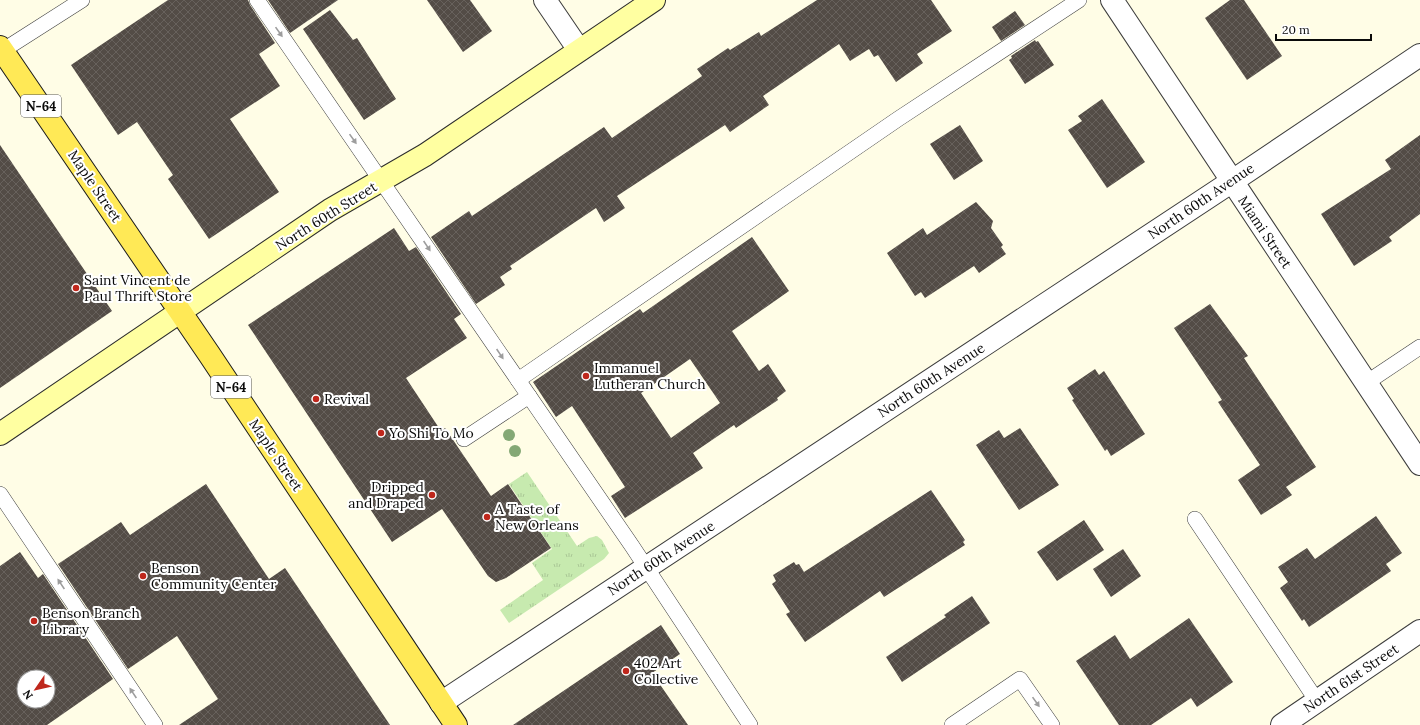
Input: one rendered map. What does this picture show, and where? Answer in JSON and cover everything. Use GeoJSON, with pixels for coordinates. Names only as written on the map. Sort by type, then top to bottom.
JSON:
{"type":"FeatureCollection","features":[{"type":"Feature","properties":{"kind":"main road","name":"Maple Street"},"geometry":{"type":"LineString","coordinates":[[1,49],[181,312],[456,725]]}},
{"type":"Feature","properties":{"kind":"street"},"geometry":{"type":"LineString","coordinates":[[545,0],[579,50]]}},
{"type":"Feature","properties":{"kind":"street","name":"North 60th Street"},"geometry":{"type":"LineString","coordinates":[[0,434],[330,210],[425,155],[654,0]]}},
{"type":"Feature","properties":{"kind":"street","name":"Miami Street"},"geometry":{"type":"LineString","coordinates":[[1112,0],[1420,464]]}},
{"type":"Feature","properties":{"kind":"street","name":"North 60th Avenue"},"geometry":{"type":"LineString","coordinates":[[441,703],[1232,182],[1420,55]]}},
{"type":"Feature","properties":{"kind":"street","name":"North 61st Street"},"geometry":{"type":"LineString","coordinates":[[1282,725],[1420,631]]}},
{"type":"Feature","properties":{"kind":"lane"},"geometry":{"type":"LineString","coordinates":[[1,49],[82,0]]}},
{"type":"Feature","properties":{"kind":"lane"},"geometry":{"type":"LineString","coordinates":[[257,0],[646,567],[750,725]]}},
{"type":"Feature","properties":{"kind":"lane"},"geometry":{"type":"LineString","coordinates":[[518,380],[898,119],[1079,0]]}},
{"type":"Feature","properties":{"kind":"lane"},"geometry":{"type":"LineString","coordinates":[[1366,383],[1420,347]]}},
{"type":"Feature","properties":{"kind":"lane"},"geometry":{"type":"LineString","coordinates":[[464,439],[529,396]]}},
{"type":"Feature","properties":{"kind":"lane"},"geometry":{"type":"LineString","coordinates":[[0,494],[155,725]]}},
{"type":"Feature","properties":{"kind":"lane"},"geometry":{"type":"LineString","coordinates":[[1195,519],[1317,701]]}},
{"type":"Feature","properties":{"kind":"lane"},"geometry":{"type":"LineString","coordinates":[[952,725],[1020,679],[1052,725]]}},
{"type":"Feature","properties":{"kind":"green space"},"geometry":{"type":"Polygon","coordinates":[[[527,472],[577,546],[589,538],[597,536],[602,540],[609,553],[604,559],[509,623],[500,610],[543,580],[532,563],[552,549],[509,484],[527,472]]]}},
{"type":"Feature","properties":{"kind":"building"},"geometry":{"type":"Polygon","coordinates":[[[168,0],[248,0],[275,43],[259,54],[280,86],[230,119],[279,192],[209,239],[168,179],[173,175],[137,122],[118,135],[71,65],[168,0]]]}},
{"type":"Feature","properties":{"kind":"building"},"geometry":{"type":"Polygon","coordinates":[[[268,0],[338,0],[290,33],[268,0]]]}},
{"type":"Feature","properties":{"kind":"building"},"geometry":{"type":"Polygon","coordinates":[[[427,0],[470,0],[492,31],[463,52],[427,0]]]}},
{"type":"Feature","properties":{"kind":"building"},"geometry":{"type":"Polygon","coordinates":[[[817,0],[931,0],[952,31],[917,54],[923,63],[896,82],[878,55],[874,57],[869,49],[850,61],[839,44],[763,96],[769,105],[730,132],[725,125],[617,196],[625,208],[604,222],[596,208],[510,266],[512,269],[500,277],[505,285],[476,304],[431,237],[469,211],[472,216],[604,127],[612,138],[702,76],[697,69],[728,48],[730,50],[759,32],[761,36],[817,0]]]}},
{"type":"Feature","properties":{"kind":"building"},"geometry":{"type":"Polygon","coordinates":[[[1230,0],[1244,0],[1282,56],[1247,80],[1205,18],[1230,0]]]}},
{"type":"Feature","properties":{"kind":"building"},"geometry":{"type":"Polygon","coordinates":[[[330,10],[353,40],[357,38],[396,99],[364,120],[303,29],[330,10]]]}},
{"type":"Feature","properties":{"kind":"building"},"geometry":{"type":"Polygon","coordinates":[[[1015,11],[1025,25],[1001,41],[992,27],[1015,11]]]}},
{"type":"Feature","properties":{"kind":"building"},"geometry":{"type":"Polygon","coordinates":[[[1035,40],[1036,42],[1038,41],[1054,65],[1025,84],[1009,60],[1012,58],[1011,56],[1035,40]]]}},
{"type":"Feature","properties":{"kind":"building"},"geometry":{"type":"Polygon","coordinates":[[[1102,99],[1145,162],[1107,188],[1068,130],[1082,121],[1078,116],[1102,99]]]}},
{"type":"Feature","properties":{"kind":"building"},"geometry":{"type":"Polygon","coordinates":[[[960,125],[983,161],[954,180],[930,144],[960,125]]]}},
{"type":"Feature","properties":{"kind":"building"},"geometry":{"type":"Polygon","coordinates":[[[1420,135],[1420,214],[1389,237],[1392,241],[1354,266],[1321,214],[1391,169],[1385,160],[1420,135]]]}},
{"type":"Feature","properties":{"kind":"building"},"geometry":{"type":"Polygon","coordinates":[[[0,145],[112,311],[0,388],[0,145]]]}},
{"type":"Feature","properties":{"kind":"building"},"geometry":{"type":"Polygon","coordinates":[[[976,202],[993,221],[991,228],[1003,245],[1001,247],[1006,254],[979,273],[974,266],[925,298],[921,292],[915,296],[887,253],[923,228],[927,235],[976,202]]]}},
{"type":"Feature","properties":{"kind":"building"},"geometry":{"type":"Polygon","coordinates":[[[394,228],[409,251],[416,247],[461,314],[454,319],[467,338],[406,378],[441,431],[445,428],[491,496],[508,484],[551,548],[506,578],[496,582],[488,576],[442,509],[392,542],[248,325],[394,228]]]}},
{"type":"Feature","properties":{"kind":"building","name":"Immanuel Lutheran Church"},"geometry":{"type":"Polygon","coordinates":[[[752,237],[789,291],[732,331],[759,371],[768,364],[786,391],[777,398],[778,400],[736,428],[734,425],[693,453],[703,468],[625,518],[611,496],[625,487],[572,406],[556,417],[533,382],[640,309],[643,313],[752,237]],[[690,359],[641,393],[671,438],[720,403],[690,359]]]}},
{"type":"Feature","properties":{"kind":"building"},"geometry":{"type":"Polygon","coordinates":[[[1210,304],[1248,356],[1244,358],[1316,467],[1286,487],[1292,495],[1261,515],[1238,480],[1260,465],[1218,402],[1222,400],[1174,328],[1210,304]]]}},
{"type":"Feature","properties":{"kind":"building"},"geometry":{"type":"Polygon","coordinates":[[[1095,369],[1099,375],[1104,371],[1145,434],[1111,456],[1107,449],[1105,451],[1072,400],[1074,399],[1067,388],[1095,369]]]}},
{"type":"Feature","properties":{"kind":"building"},"geometry":{"type":"Polygon","coordinates":[[[1020,428],[1059,485],[1019,510],[976,445],[999,430],[1004,438],[1020,428]]]}},
{"type":"Feature","properties":{"kind":"building"},"geometry":{"type":"Polygon","coordinates":[[[206,484],[269,579],[285,568],[390,725],[179,725],[218,699],[177,636],[128,669],[58,564],[121,522],[130,535],[206,484]]]}},
{"type":"Feature","properties":{"kind":"building"},"geometry":{"type":"Polygon","coordinates":[[[931,490],[965,540],[963,542],[965,545],[884,597],[880,591],[805,642],[786,614],[790,612],[772,584],[776,581],[773,575],[794,562],[796,565],[799,564],[804,572],[931,490]]]}},
{"type":"Feature","properties":{"kind":"building"},"geometry":{"type":"Polygon","coordinates":[[[1376,516],[1402,553],[1386,564],[1391,571],[1309,627],[1304,619],[1302,621],[1280,588],[1288,582],[1278,567],[1307,548],[1315,559],[1376,516]]]}},
{"type":"Feature","properties":{"kind":"building"},"geometry":{"type":"Polygon","coordinates":[[[1084,520],[1104,550],[1057,581],[1037,552],[1084,520]]]}},
{"type":"Feature","properties":{"kind":"building"},"geometry":{"type":"Polygon","coordinates":[[[1123,549],[1141,576],[1111,597],[1093,569],[1123,549]]]}},
{"type":"Feature","properties":{"kind":"building","name":"Benson Branch Library"},"geometry":{"type":"Polygon","coordinates":[[[20,552],[38,578],[43,574],[113,679],[47,725],[0,725],[0,566],[20,552]]]}},
{"type":"Feature","properties":{"kind":"building"},"geometry":{"type":"Polygon","coordinates":[[[972,596],[990,623],[902,682],[886,657],[946,617],[944,615],[972,596]]]}},
{"type":"Feature","properties":{"kind":"building"},"geometry":{"type":"Polygon","coordinates":[[[1189,618],[1233,682],[1197,707],[1191,698],[1151,725],[1119,725],[1076,661],[1115,635],[1130,659],[1189,618]]]}},
{"type":"Feature","properties":{"kind":"building"},"geometry":{"type":"Polygon","coordinates":[[[661,625],[680,654],[652,673],[688,725],[513,725],[661,625]]]}},
{"type":"Feature","properties":{"kind":"place","name":"Saint Vincent de Paul Thrift Store"},"geometry":{"type":"Point","coordinates":[76,288]}},
{"type":"Feature","properties":{"kind":"place","name":"Immanuel Lutheran Church"},"geometry":{"type":"Point","coordinates":[586,376]}},
{"type":"Feature","properties":{"kind":"place","name":"Revival"},"geometry":{"type":"Point","coordinates":[316,399]}},
{"type":"Feature","properties":{"kind":"place","name":"Yo Shi To Mo"},"geometry":{"type":"Point","coordinates":[381,433]}},
{"type":"Feature","properties":{"kind":"place","name":"Dripped and Draped"},"geometry":{"type":"Point","coordinates":[432,495]}},
{"type":"Feature","properties":{"kind":"place","name":"A Taste of New Orleans"},"geometry":{"type":"Point","coordinates":[487,517]}},
{"type":"Feature","properties":{"kind":"place","name":"Benson Community Center"},"geometry":{"type":"Point","coordinates":[143,576]}},
{"type":"Feature","properties":{"kind":"place","name":"Benson Branch Library"},"geometry":{"type":"Point","coordinates":[34,621]}},
{"type":"Feature","properties":{"kind":"place","name":"402 Art Collective"},"geometry":{"type":"Point","coordinates":[626,671]}}]}
